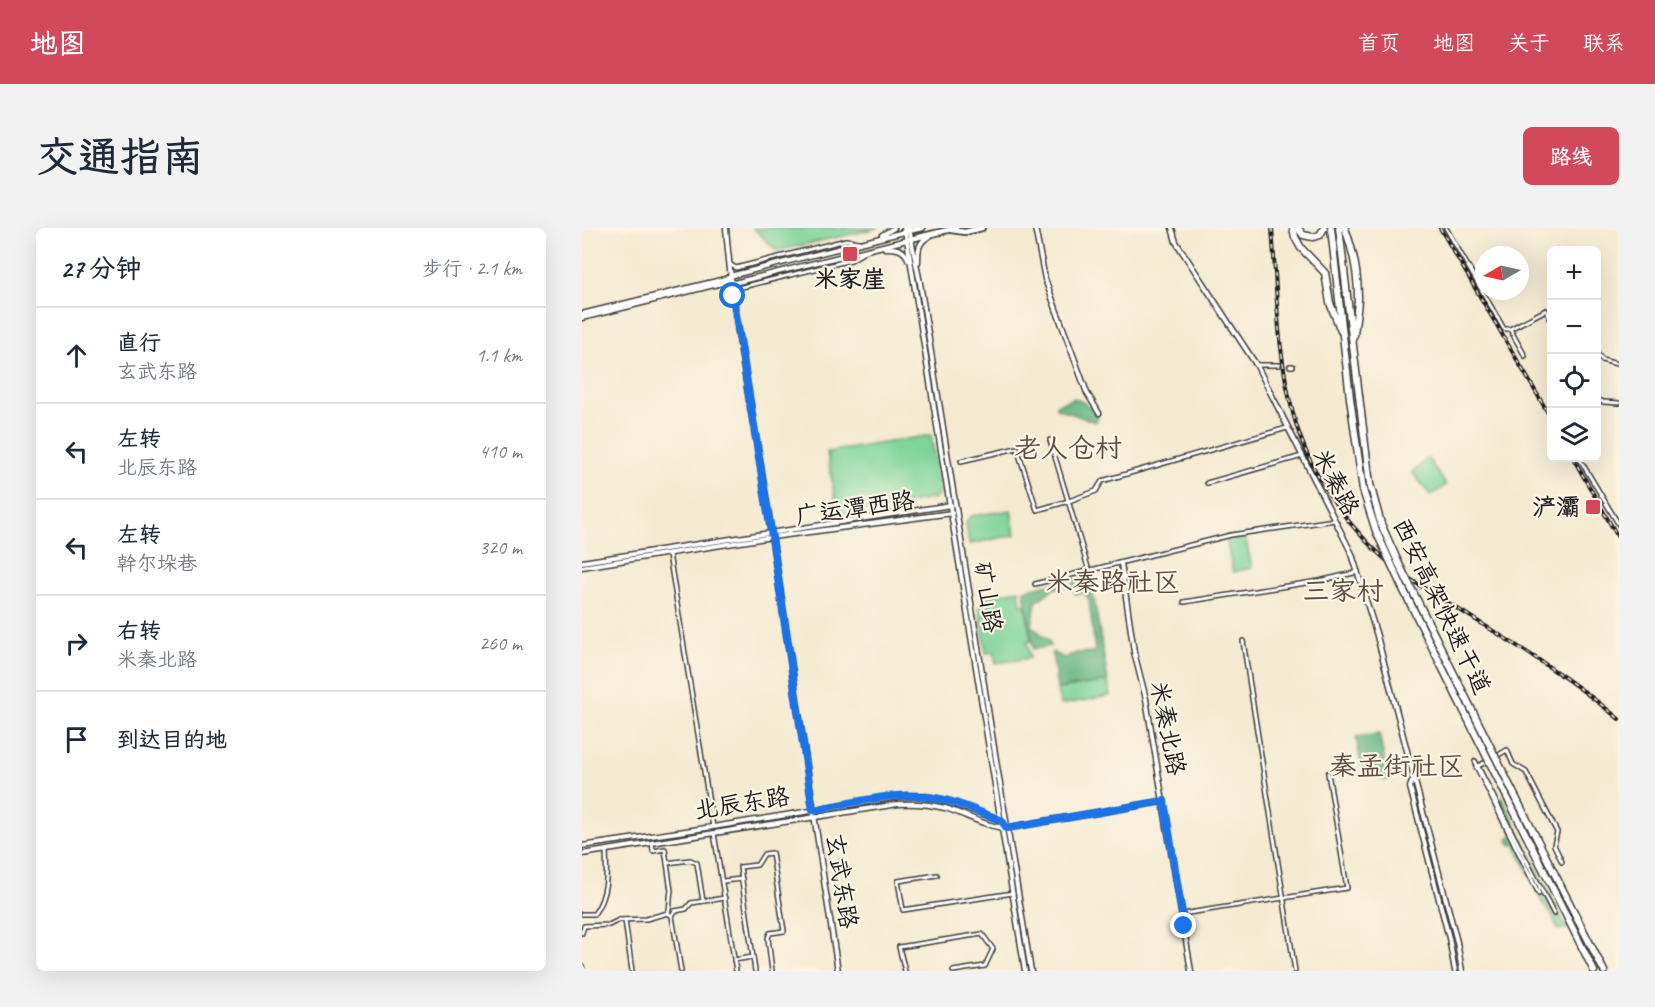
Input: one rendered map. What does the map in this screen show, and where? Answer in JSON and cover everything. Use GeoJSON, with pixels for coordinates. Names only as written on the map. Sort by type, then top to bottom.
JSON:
{"type":"FeatureCollection","features":[{"type":"Feature","properties":{"kind":"highway"},"geometry":{"type":"LineString","coordinates":[[1293,228],[1301,248],[1325,273],[1330,303],[1343,337]]}},
{"type":"Feature","properties":{"kind":"highway"},"geometry":{"type":"LineString","coordinates":[[1298,228],[1303,235],[1313,237],[1320,235],[1324,228]]}},
{"type":"Feature","properties":{"kind":"highway","name":"西安高架快速干道"},"geometry":{"type":"LineString","coordinates":[[1331,228],[1363,490],[1376,531],[1401,587],[1594,971]]}},
{"type":"Feature","properties":{"kind":"highway","name":"西安高架快速干道"},"geometry":{"type":"LineString","coordinates":[[1339,228],[1370,484],[1381,524],[1604,971]]}},
{"type":"Feature","properties":{"kind":"highway"},"geometry":{"type":"LineString","coordinates":[[1345,228],[1353,250],[1358,299],[1353,350]]}},
{"type":"Feature","properties":{"kind":"main road"},"geometry":{"type":"LineString","coordinates":[[907,230],[922,228]]}},
{"type":"Feature","properties":{"kind":"main road"},"geometry":{"type":"LineString","coordinates":[[910,239],[956,228]]}},
{"type":"Feature","properties":{"kind":"main road"},"geometry":{"type":"LineString","coordinates":[[949,230],[965,232],[982,228]]}},
{"type":"Feature","properties":{"kind":"street","name":"玄武东路"},"geometry":{"type":"LineString","coordinates":[[726,228],[730,281],[772,535],[838,971]]}},
{"type":"Feature","properties":{"kind":"street"},"geometry":{"type":"LineString","coordinates":[[874,238],[894,228]]}},
{"type":"Feature","properties":{"kind":"street"},"geometry":{"type":"LineString","coordinates":[[1035,228],[1045,279],[1087,393],[1099,413]]}},
{"type":"Feature","properties":{"kind":"street","name":"米秦路"},"geometry":{"type":"LineString","coordinates":[[1172,228],[1176,242],[1256,365],[1352,554],[1377,636],[1423,810],[1462,971]]}},
{"type":"Feature","properties":{"kind":"street"},"geometry":{"type":"LineString","coordinates":[[1446,228],[1504,329],[1510,329],[1546,310],[1547,312]]}},
{"type":"Feature","properties":{"kind":"street"},"geometry":{"type":"LineString","coordinates":[[582,316],[907,230]]}},
{"type":"Feature","properties":{"kind":"street","name":"矿山路"},"geometry":{"type":"LineString","coordinates":[[907,230],[918,272],[1001,820]]}},
{"type":"Feature","properties":{"kind":"street"},"geometry":{"type":"LineString","coordinates":[[918,272],[919,244],[924,239],[940,232]]}},
{"type":"Feature","properties":{"kind":"street"},"geometry":{"type":"LineString","coordinates":[[582,316],[730,281],[734,283],[910,239]]}},
{"type":"Feature","properties":{"kind":"street","name":"矿山路"},"geometry":{"type":"LineString","coordinates":[[910,239],[911,270],[953,505]]}},
{"type":"Feature","properties":{"kind":"street"},"geometry":{"type":"LineString","coordinates":[[728,258],[734,268],[846,240],[859,242]]}},
{"type":"Feature","properties":{"kind":"street"},"geometry":{"type":"LineString","coordinates":[[878,248],[901,250],[907,255],[911,270]]}},
{"type":"Feature","properties":{"kind":"street"},"geometry":{"type":"LineString","coordinates":[[733,296],[734,290],[738,288],[851,260],[866,251]]}},
{"type":"Feature","properties":{"kind":"street"},"geometry":{"type":"LineString","coordinates":[[769,259],[785,262]]}},
{"type":"Feature","properties":{"kind":"street"},"geometry":{"type":"LineString","coordinates":[[1510,329],[1525,356]]}},
{"type":"Feature","properties":{"kind":"street"},"geometry":{"type":"LineString","coordinates":[[1598,354],[1602,360],[1619,363]]}},
{"type":"Feature","properties":{"kind":"street"},"geometry":{"type":"LineString","coordinates":[[1256,365],[1279,365]]}},
{"type":"Feature","properties":{"kind":"street"},"geometry":{"type":"LineString","coordinates":[[1601,401],[1619,403]]}},
{"type":"Feature","properties":{"kind":"street"},"geometry":{"type":"LineString","coordinates":[[961,461],[1017,448],[1037,510],[1096,491],[1102,481],[1287,428]]}},
{"type":"Feature","properties":{"kind":"street"},"geometry":{"type":"LineString","coordinates":[[1050,440],[1089,571]]}},
{"type":"Feature","properties":{"kind":"street"},"geometry":{"type":"LineString","coordinates":[[1207,483],[1302,456]]}},
{"type":"Feature","properties":{"kind":"street"},"geometry":{"type":"LineString","coordinates":[[1581,462],[1619,525]]}},
{"type":"Feature","properties":{"kind":"street","name":"广运潭西路"},"geometry":{"type":"LineString","coordinates":[[582,567],[953,505]]}},
{"type":"Feature","properties":{"kind":"street","name":"矿山路"},"geometry":{"type":"LineString","coordinates":[[954,512],[1005,828],[1031,971]]}},
{"type":"Feature","properties":{"kind":"street","name":"广运潭西路"},"geometry":{"type":"LineString","coordinates":[[582,562],[954,512]]}},
{"type":"Feature","properties":{"kind":"street"},"geometry":{"type":"LineString","coordinates":[[1035,584],[1231,534],[1335,520]]}},
{"type":"Feature","properties":{"kind":"street"},"geometry":{"type":"LineString","coordinates":[[669,554],[736,971]]}},
{"type":"Feature","properties":{"kind":"street","name":"米秦北路"},"geometry":{"type":"LineString","coordinates":[[1121,563],[1134,652],[1146,699],[1191,971]]}},
{"type":"Feature","properties":{"kind":"street"},"geometry":{"type":"LineString","coordinates":[[1184,603],[1319,581],[1358,572]]}},
{"type":"Feature","properties":{"kind":"street"},"geometry":{"type":"LineString","coordinates":[[1243,641],[1294,971]]}},
{"type":"Feature","properties":{"kind":"street"},"geometry":{"type":"LineString","coordinates":[[1477,767],[1507,750],[1514,764],[1526,772],[1557,832],[1554,845],[1562,861]]}},
{"type":"Feature","properties":{"kind":"street"},"geometry":{"type":"LineString","coordinates":[[1474,762],[1554,914]]}},
{"type":"Feature","properties":{"kind":"street"},"geometry":{"type":"LineString","coordinates":[[1477,767],[1539,894]]}},
{"type":"Feature","properties":{"kind":"street"},"geometry":{"type":"LineString","coordinates":[[1182,914],[1347,888],[1328,774]]}},
{"type":"Feature","properties":{"kind":"street","name":"米秦路"},"geometry":{"type":"LineString","coordinates":[[1414,777],[1410,787],[1449,938],[1455,971]]}},
{"type":"Feature","properties":{"kind":"street","name":"北辰东路"},"geometry":{"type":"LineString","coordinates":[[582,846],[891,797],[938,798],[1001,820]]}},
{"type":"Feature","properties":{"kind":"street"},"geometry":{"type":"LineString","coordinates":[[1001,820],[1005,828],[1164,801]]}},
{"type":"Feature","properties":{"kind":"street","name":"北辰东路"},"geometry":{"type":"LineString","coordinates":[[582,854],[898,804],[920,804],[946,808],[1005,828]]}},
{"type":"Feature","properties":{"kind":"street"},"geometry":{"type":"LineString","coordinates":[[1417,812],[1423,810]]}},
{"type":"Feature","properties":{"kind":"street","name":"矿山路"},"geometry":{"type":"LineString","coordinates":[[1005,828],[1025,971]]}},
{"type":"Feature","properties":{"kind":"street"},"geometry":{"type":"LineString","coordinates":[[652,842],[653,851],[665,849],[671,891],[668,913]]}},
{"type":"Feature","properties":{"kind":"street"},"geometry":{"type":"LineString","coordinates":[[582,914],[594,914],[600,905],[606,886],[606,850]]}},
{"type":"Feature","properties":{"kind":"street"},"geometry":{"type":"LineString","coordinates":[[755,971],[740,867],[757,865],[764,854],[772,853],[784,931],[771,933],[768,938],[772,971]]}},
{"type":"Feature","properties":{"kind":"street"},"geometry":{"type":"LineString","coordinates":[[667,863],[690,860],[697,863],[703,901]]}},
{"type":"Feature","properties":{"kind":"street"},"geometry":{"type":"LineString","coordinates":[[937,875],[898,881],[903,910],[1013,894]]}},
{"type":"Feature","properties":{"kind":"street"},"geometry":{"type":"LineString","coordinates":[[722,881],[741,879]]}},
{"type":"Feature","properties":{"kind":"street"},"geometry":{"type":"LineString","coordinates":[[681,971],[672,916],[675,911],[686,909],[691,903],[725,898]]}},
{"type":"Feature","properties":{"kind":"street"},"geometry":{"type":"LineString","coordinates":[[670,907],[675,911]]}},
{"type":"Feature","properties":{"kind":"street"},"geometry":{"type":"LineString","coordinates":[[668,913],[672,916]]}},
{"type":"Feature","properties":{"kind":"street"},"geometry":{"type":"LineString","coordinates":[[582,933],[584,926],[609,925],[619,920],[646,920],[668,913]]}},
{"type":"Feature","properties":{"kind":"street"},"geometry":{"type":"LineString","coordinates":[[625,920],[632,971]]}},
{"type":"Feature","properties":{"kind":"street"},"geometry":{"type":"LineString","coordinates":[[905,971],[899,947],[982,934],[993,949],[984,966],[953,971]]}},
{"type":"Feature","properties":{"kind":"street"},"geometry":{"type":"LineString","coordinates":[[734,960],[753,957]]}},
{"type":"Feature","properties":{"kind":"street"},"geometry":{"type":"LineString","coordinates":[[582,966],[583,971]]}},
{"type":"Feature","properties":{"kind":"green space"},"geometry":{"type":"Polygon","coordinates":[[[753,228],[878,228],[777,251],[753,228]]]}},
{"type":"Feature","properties":{"kind":"green space"},"geometry":{"type":"Polygon","coordinates":[[[1074,398],[1098,415],[1097,421],[1056,408],[1056,405],[1074,398]]]}},
{"type":"Feature","properties":{"kind":"green space"},"geometry":{"type":"Polygon","coordinates":[[[931,435],[940,492],[935,498],[838,516],[827,452],[931,435]]]}},
{"type":"Feature","properties":{"kind":"green space"},"geometry":{"type":"Polygon","coordinates":[[[1428,458],[1446,485],[1431,496],[1412,472],[1428,458]]]}},
{"type":"Feature","properties":{"kind":"green space"},"geometry":{"type":"Polygon","coordinates":[[[1011,510],[1015,535],[969,544],[966,523],[971,516],[1011,510]]]}},
{"type":"Feature","properties":{"kind":"green space"},"geometry":{"type":"Polygon","coordinates":[[[1245,536],[1252,568],[1233,572],[1226,539],[1245,536]]]}},
{"type":"Feature","properties":{"kind":"green space"},"geometry":{"type":"Polygon","coordinates":[[[1090,575],[1108,681],[1057,689],[1052,652],[1064,658],[1076,653],[1095,652],[1089,599],[1084,593],[1075,594],[1072,579],[1090,575]]]}},
{"type":"Feature","properties":{"kind":"green space"},"geometry":{"type":"Polygon","coordinates":[[[1062,581],[1064,586],[1053,589],[1036,602],[1032,626],[1048,640],[1051,646],[1033,649],[1024,590],[1062,581]]]}},
{"type":"Feature","properties":{"kind":"green space"},"geometry":{"type":"Polygon","coordinates":[[[1019,590],[1021,604],[1025,604],[1031,641],[1027,642],[1030,658],[996,663],[994,652],[986,653],[979,607],[987,606],[985,596],[1019,590]]]}},
{"type":"Feature","properties":{"kind":"green space"},"geometry":{"type":"Polygon","coordinates":[[[1108,681],[1110,696],[1060,705],[1057,689],[1108,681]]]}},
{"type":"Feature","properties":{"kind":"green space"},"geometry":{"type":"Polygon","coordinates":[[[1379,734],[1387,780],[1380,779],[1372,770],[1361,765],[1356,737],[1379,734]]]}},
{"type":"Feature","properties":{"kind":"green space"},"geometry":{"type":"Polygon","coordinates":[[[1502,797],[1568,929],[1558,930],[1551,914],[1542,903],[1515,844],[1511,845],[1508,840],[1513,834],[1495,801],[1502,797]]]}},
{"type":"Feature","properties":{"kind":"tunnel"},"geometry":{"type":"LineString","coordinates":[[1279,365],[1290,366]]}},
{"type":"Feature","properties":{"kind":"railway"},"geometry":{"type":"LineString","coordinates":[[1272,228],[1278,323],[1288,394],[1311,462],[1336,505],[1368,543],[1404,575],[1540,661],[1619,719]]}},
{"type":"Feature","properties":{"kind":"railway"},"geometry":{"type":"LineString","coordinates":[[1440,228],[1547,411]]}},
{"type":"Feature","properties":{"kind":"railway"},"geometry":{"type":"LineString","coordinates":[[1575,462],[1619,539]]}},
{"type":"Feature","properties":{"kind":"place","name":"米家崖"},"geometry":{"type":"Point","coordinates":[850,254]}},
{"type":"Feature","properties":{"kind":"place","name":"浐灞"},"geometry":{"type":"Point","coordinates":[1593,507]}},
{"type":"Feature","properties":{"kind":"district","name":"老人仓村"},"geometry":{"type":"Point","coordinates":[1068,448]}},
{"type":"Feature","properties":{"kind":"district","name":"米秦路社区"},"geometry":{"type":"Point","coordinates":[1113,582]}},
{"type":"Feature","properties":{"kind":"district","name":"三家村"},"geometry":{"type":"Point","coordinates":[1343,591]}},
{"type":"Feature","properties":{"kind":"district","name":"秦孟街社区"},"geometry":{"type":"Point","coordinates":[1397,766]}},
{"type":"Feature","properties":{"kind":"route"},"geometry":{"type":"LineString","coordinates":[[733,296],[813,810],[891,797],[920,796],[938,798],[1001,820],[1007,828],[1164,801],[1184,926]]}}]}
